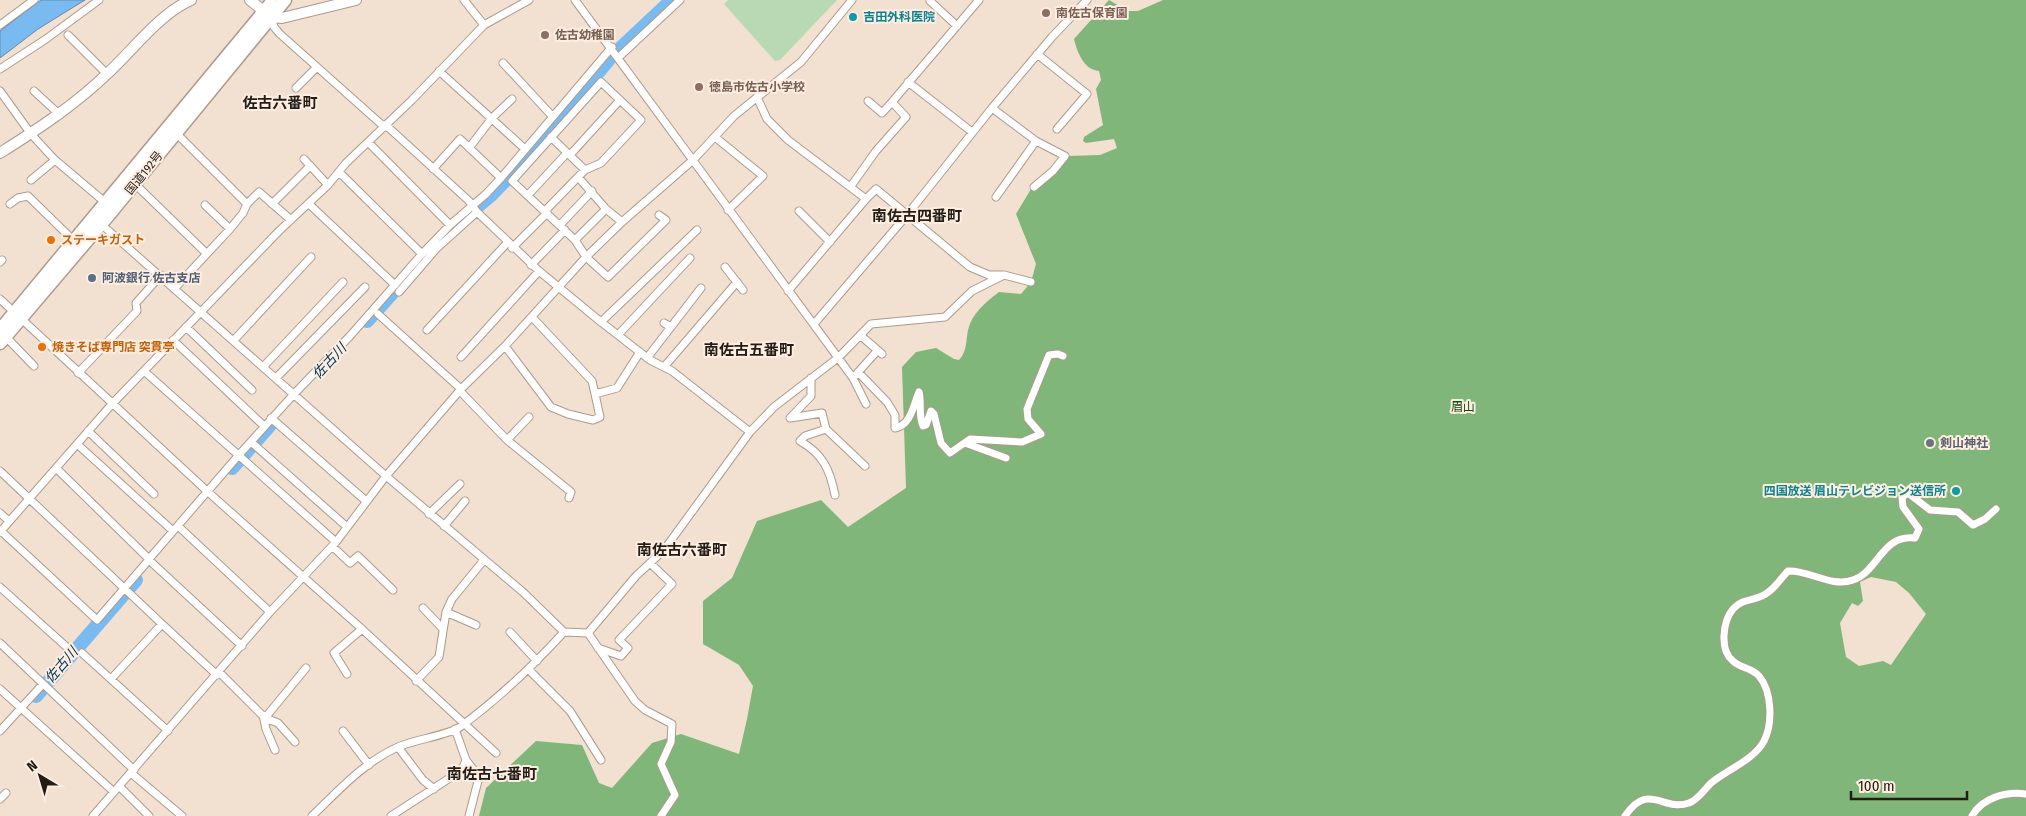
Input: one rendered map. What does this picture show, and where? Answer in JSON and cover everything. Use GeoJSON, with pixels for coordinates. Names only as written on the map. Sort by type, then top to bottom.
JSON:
{"type":"FeatureCollection","features":[{"type":"Feature","properties":{"kind":"highway","name":"国道192号"},"geometry":{"type":"LineString","coordinates":[[19,315],[102,224],[135,184],[268,14],[274,0]]}},
{"type":"Feature","properties":{"kind":"highway","name":"国道192号"},"geometry":{"type":"LineString","coordinates":[[2,337],[74,241],[268,14],[285,0]]}},
{"type":"Feature","properties":{"kind":"street"},"geometry":{"type":"LineString","coordinates":[[0,25],[34,0]]}},
{"type":"Feature","properties":{"kind":"street"},"geometry":{"type":"LineString","coordinates":[[0,69],[46,40],[99,0]]}},
{"type":"Feature","properties":{"kind":"street"},"geometry":{"type":"LineString","coordinates":[[0,153],[60,115],[107,74],[169,14],[191,0]]}},
{"type":"Feature","properties":{"kind":"street"},"geometry":{"type":"LineString","coordinates":[[250,0],[268,14],[282,18],[356,0]]}},
{"type":"Feature","properties":{"kind":"street"},"geometry":{"type":"LineString","coordinates":[[464,0],[484,25]]}},
{"type":"Feature","properties":{"kind":"street"},"geometry":{"type":"LineString","coordinates":[[529,0],[484,25],[309,204],[278,231],[112,404],[0,532],[96,620],[126,590],[208,492],[253,443],[264,426],[274,420],[350,336],[462,223],[553,116],[595,77]]}},
{"type":"Feature","properties":{"kind":"street"},"geometry":{"type":"LineString","coordinates":[[575,0],[615,52],[728,210],[839,357],[856,375],[887,402],[895,415],[894,428],[901,427],[907,422],[920,392],[920,419],[923,426],[926,425],[932,411],[941,444],[950,453],[970,439],[1022,442],[1041,434],[1028,419],[1027,409],[1049,355],[1058,354],[1063,356]]}},
{"type":"Feature","properties":{"kind":"street"},"geometry":{"type":"LineString","coordinates":[[659,215],[666,220],[608,277],[586,257],[575,240],[512,180],[551,137],[615,52],[680,0]]}},
{"type":"Feature","properties":{"kind":"street"},"geometry":{"type":"LineString","coordinates":[[93,816],[270,612],[334,544],[386,476],[461,390],[505,346],[586,257],[622,222],[692,160],[734,116],[801,62],[852,0]]}},
{"type":"Feature","properties":{"kind":"street"},"geometry":{"type":"LineString","coordinates":[[931,0],[957,26]]}},
{"type":"Feature","properties":{"kind":"street"},"geometry":{"type":"LineString","coordinates":[[868,102],[882,113],[979,0]]}},
{"type":"Feature","properties":{"kind":"street"},"geometry":{"type":"LineString","coordinates":[[814,324],[907,215],[972,132],[1037,54],[1087,0]]}},
{"type":"Feature","properties":{"kind":"street"},"geometry":{"type":"LineString","coordinates":[[268,14],[274,27],[280,34],[389,128],[532,265],[647,358],[672,371],[750,432]]}},
{"type":"Feature","properties":{"kind":"street"},"geometry":{"type":"LineString","coordinates":[[68,35],[107,74]]}},
{"type":"Feature","properties":{"kind":"street"},"geometry":{"type":"LineString","coordinates":[[1037,54],[1087,94],[1057,130]]}},
{"type":"Feature","properties":{"kind":"street"},"geometry":{"type":"LineString","coordinates":[[503,63],[553,116]]}},
{"type":"Feature","properties":{"kind":"street"},"geometry":{"type":"LineString","coordinates":[[296,88],[318,66]]}},
{"type":"Feature","properties":{"kind":"street"},"geometry":{"type":"LineString","coordinates":[[439,71],[525,150]]}},
{"type":"Feature","properties":{"kind":"street"},"geometry":{"type":"LineString","coordinates":[[427,330],[510,245],[546,212],[585,170],[601,163],[641,120],[595,77]]}},
{"type":"Feature","properties":{"kind":"street"},"geometry":{"type":"LineString","coordinates":[[908,82],[972,132]]}},
{"type":"Feature","properties":{"kind":"street"},"geometry":{"type":"LineString","coordinates":[[0,91],[31,134],[55,160],[106,203]]}},
{"type":"Feature","properties":{"kind":"street"},"geometry":{"type":"LineString","coordinates":[[34,91],[60,115]]}},
{"type":"Feature","properties":{"kind":"street"},"geometry":{"type":"LineString","coordinates":[[757,97],[767,119],[788,140],[866,198]]}},
{"type":"Feature","properties":{"kind":"street"},"geometry":{"type":"LineString","coordinates":[[469,148],[492,118],[512,98]]}},
{"type":"Feature","properties":{"kind":"street"},"geometry":{"type":"LineString","coordinates":[[528,195],[620,100]]}},
{"type":"Feature","properties":{"kind":"street"},"geometry":{"type":"LineString","coordinates":[[851,186],[876,150],[906,117],[892,102]]}},
{"type":"Feature","properties":{"kind":"street"},"geometry":{"type":"LineString","coordinates":[[992,108],[1036,141],[1065,156],[1053,171],[1034,187]]}},
{"type":"Feature","properties":{"kind":"street"},"geometry":{"type":"LineString","coordinates":[[176,133],[247,204]]}},
{"type":"Feature","properties":{"kind":"street"},"geometry":{"type":"LineString","coordinates":[[715,136],[763,176],[728,210]]}},
{"type":"Feature","properties":{"kind":"street"},"geometry":{"type":"LineString","coordinates":[[551,137],[585,170]]}},
{"type":"Feature","properties":{"kind":"street"},"geometry":{"type":"LineString","coordinates":[[433,169],[460,139],[501,178]]}},
{"type":"Feature","properties":{"kind":"street"},"geometry":{"type":"LineString","coordinates":[[996,197],[1036,141]]}},
{"type":"Feature","properties":{"kind":"street"},"geometry":{"type":"LineString","coordinates":[[368,142],[450,224]]}},
{"type":"Feature","properties":{"kind":"street"},"geometry":{"type":"LineString","coordinates":[[31,180],[55,160]]}},
{"type":"Feature","properties":{"kind":"street"},"geometry":{"type":"LineString","coordinates":[[304,160],[328,184]]}},
{"type":"Feature","properties":{"kind":"street"},"geometry":{"type":"LineString","coordinates":[[272,204],[310,166]]}},
{"type":"Feature","properties":{"kind":"street"},"geometry":{"type":"LineString","coordinates":[[339,172],[422,254]]}},
{"type":"Feature","properties":{"kind":"street"},"geometry":{"type":"LineString","coordinates":[[578,178],[592,191],[606,209],[622,222]]}},
{"type":"Feature","properties":{"kind":"street"},"geometry":{"type":"LineString","coordinates":[[135,184],[206,253]]}},
{"type":"Feature","properties":{"kind":"street"},"geometry":{"type":"LineString","coordinates":[[788,290],[866,198],[876,189],[970,268],[989,275],[1004,275],[1031,282]]}},
{"type":"Feature","properties":{"kind":"street"},"geometry":{"type":"LineString","coordinates":[[532,265],[592,191]]}},
{"type":"Feature","properties":{"kind":"street"},"geometry":{"type":"LineString","coordinates":[[174,289],[230,228],[243,213],[247,204],[259,192],[291,220]]}},
{"type":"Feature","properties":{"kind":"street"},"geometry":{"type":"LineString","coordinates":[[10,204],[18,198],[28,196],[74,241]]}},
{"type":"Feature","properties":{"kind":"street"},"geometry":{"type":"LineString","coordinates":[[309,204],[397,289]]}},
{"type":"Feature","properties":{"kind":"street"},"geometry":{"type":"LineString","coordinates":[[204,205],[230,228]]}},
{"type":"Feature","properties":{"kind":"street"},"geometry":{"type":"LineString","coordinates":[[397,289],[422,254],[450,224],[474,209]]}},
{"type":"Feature","properties":{"kind":"street"},"geometry":{"type":"LineString","coordinates":[[575,240],[606,209]]}},
{"type":"Feature","properties":{"kind":"street"},"geometry":{"type":"LineString","coordinates":[[799,211],[830,242]]}},
{"type":"Feature","properties":{"kind":"street"},"geometry":{"type":"LineString","coordinates":[[102,224],[429,514],[524,593],[564,632],[588,634],[635,701],[644,710],[672,724],[671,742],[660,764],[675,795],[661,816]]}},
{"type":"Feature","properties":{"kind":"street"},"geometry":{"type":"LineString","coordinates":[[602,322],[697,230]]}},
{"type":"Feature","properties":{"kind":"street"},"geometry":{"type":"LineString","coordinates":[[234,340],[311,257]]}},
{"type":"Feature","properties":{"kind":"street"},"geometry":{"type":"LineString","coordinates":[[618,335],[690,258]]}},
{"type":"Feature","properties":{"kind":"street"},"geometry":{"type":"LineString","coordinates":[[725,266],[743,290]]}},
{"type":"Feature","properties":{"kind":"street"},"geometry":{"type":"LineString","coordinates":[[461,357],[539,271]]}},
{"type":"Feature","properties":{"kind":"street"},"geometry":{"type":"LineString","coordinates":[[78,373],[137,311],[136,303],[161,275]]}},
{"type":"Feature","properties":{"kind":"street"},"geometry":{"type":"LineString","coordinates":[[588,634],[636,576],[664,550],[750,432],[774,407],[839,357],[871,324],[945,317],[972,291],[1004,275]]}},
{"type":"Feature","properties":{"kind":"street"},"geometry":{"type":"LineString","coordinates":[[264,366],[343,282]]}},
{"type":"Feature","properties":{"kind":"street"},"geometry":{"type":"LineString","coordinates":[[664,367],[737,282]]}},
{"type":"Feature","properties":{"kind":"street"},"geometry":{"type":"LineString","coordinates":[[276,378],[365,288]]}},
{"type":"Feature","properties":{"kind":"street"},"geometry":{"type":"LineString","coordinates":[[647,358],[671,327],[693,293],[701,288]]}},
{"type":"Feature","properties":{"kind":"street"},"geometry":{"type":"LineString","coordinates":[[0,299],[208,492],[362,629],[496,753]]}},
{"type":"Feature","properties":{"kind":"street"},"geometry":{"type":"LineString","coordinates":[[378,314],[461,390],[507,440],[571,492],[569,498]]}},
{"type":"Feature","properties":{"kind":"street"},"geometry":{"type":"LineString","coordinates":[[505,346],[551,406],[568,414],[593,420],[600,417],[598,399],[592,382],[532,316]]}},
{"type":"Feature","properties":{"kind":"street"},"geometry":{"type":"LineString","coordinates":[[664,322],[671,327]]}},
{"type":"Feature","properties":{"kind":"street"},"geometry":{"type":"LineString","coordinates":[[186,327],[252,390]]}},
{"type":"Feature","properties":{"kind":"street"},"geometry":{"type":"LineString","coordinates":[[856,375],[880,352],[860,335]]}},
{"type":"Feature","properties":{"kind":"street"},"geometry":{"type":"LineString","coordinates":[[2,337],[34,366]]}},
{"type":"Feature","properties":{"kind":"street"},"geometry":{"type":"LineString","coordinates":[[173,340],[264,426]]}},
{"type":"Feature","properties":{"kind":"street"},"geometry":{"type":"LineString","coordinates":[[595,394],[617,388],[640,352]]}},
{"type":"Feature","properties":{"kind":"street"},"geometry":{"type":"LineString","coordinates":[[144,371],[334,544],[350,563],[358,556],[393,590]]}},
{"type":"Feature","properties":{"kind":"street"},"geometry":{"type":"LineString","coordinates":[[856,375],[866,404]]}},
{"type":"Feature","properties":{"kind":"street"},"geometry":{"type":"LineString","coordinates":[[811,378],[811,396],[790,418],[822,413],[826,429],[865,466]]}},
{"type":"Feature","properties":{"kind":"street"},"geometry":{"type":"LineString","coordinates":[[507,440],[529,417]]}},
{"type":"Feature","properties":{"kind":"street"},"geometry":{"type":"LineString","coordinates":[[274,420],[366,501]]}},
{"type":"Feature","properties":{"kind":"street"},"geometry":{"type":"LineString","coordinates":[[826,429],[804,436],[800,441],[813,448],[831,474],[835,495]]}},
{"type":"Feature","properties":{"kind":"street"},"geometry":{"type":"LineString","coordinates":[[88,431],[154,494]]}},
{"type":"Feature","properties":{"kind":"street"},"geometry":{"type":"LineString","coordinates":[[253,443],[347,527]]}},
{"type":"Feature","properties":{"kind":"street"},"geometry":{"type":"LineString","coordinates":[[965,443],[1006,458]]}},
{"type":"Feature","properties":{"kind":"street"},"geometry":{"type":"LineString","coordinates":[[77,444],[178,528],[270,612]]}},
{"type":"Feature","properties":{"kind":"street"},"geometry":{"type":"LineString","coordinates":[[56,468],[150,561],[242,646]]}},
{"type":"Feature","properties":{"kind":"street"},"geometry":{"type":"LineString","coordinates":[[0,471],[264,717],[278,722],[295,742]]}},
{"type":"Feature","properties":{"kind":"street"},"geometry":{"type":"LineString","coordinates":[[429,514],[460,484]]}},
{"type":"Feature","properties":{"kind":"street"},"geometry":{"type":"LineString","coordinates":[[1625,816],[1632,806],[1641,800],[1658,798],[1675,804],[1692,802],[1727,771],[1754,754],[1765,739],[1769,714],[1765,686],[1755,673],[1732,661],[1725,650],[1724,640],[1727,621],[1736,606],[1768,593],[1788,571],[1837,582],[1855,580],[1870,568],[1882,551],[1904,537],[1915,538],[1919,529],[1903,507],[1902,497],[1908,493],[1930,510],[1958,512],[1973,525],[1985,520],[1996,509]]}},
{"type":"Feature","properties":{"kind":"street"},"geometry":{"type":"LineString","coordinates":[[444,526],[465,501]]}},
{"type":"Feature","properties":{"kind":"street"},"geometry":{"type":"LineString","coordinates":[[0,513],[9,521]]}},
{"type":"Feature","properties":{"kind":"street"},"geometry":{"type":"LineString","coordinates":[[416,681],[439,657],[446,612],[452,599],[484,560]]}},
{"type":"Feature","properties":{"kind":"street"},"geometry":{"type":"LineString","coordinates":[[598,648],[621,656],[628,648],[619,640],[672,584],[650,563]]}},
{"type":"Feature","properties":{"kind":"street"},"geometry":{"type":"LineString","coordinates":[[0,587],[70,650]]}},
{"type":"Feature","properties":{"kind":"street"},"geometry":{"type":"LineString","coordinates":[[423,608],[443,629]]}},
{"type":"Feature","properties":{"kind":"street"},"geometry":{"type":"LineString","coordinates":[[446,612],[476,625]]}},
{"type":"Feature","properties":{"kind":"street"},"geometry":{"type":"LineString","coordinates":[[111,679],[162,624]]}},
{"type":"Feature","properties":{"kind":"street"},"geometry":{"type":"LineString","coordinates":[[347,674],[334,653],[362,629]]}},
{"type":"Feature","properties":{"kind":"street"},"geometry":{"type":"LineString","coordinates":[[510,632],[538,661]]}},
{"type":"Feature","properties":{"kind":"street"},"geometry":{"type":"LineString","coordinates":[[312,816],[369,764],[398,747],[455,729],[464,724],[529,670],[564,632]]}},
{"type":"Feature","properties":{"kind":"street"},"geometry":{"type":"LineString","coordinates":[[0,643],[182,816]]}},
{"type":"Feature","properties":{"kind":"street"},"geometry":{"type":"LineString","coordinates":[[82,653],[168,731]]}},
{"type":"Feature","properties":{"kind":"street"},"geometry":{"type":"LineString","coordinates":[[264,717],[306,668]]}},
{"type":"Feature","properties":{"kind":"street"},"geometry":{"type":"LineString","coordinates":[[529,670],[570,711],[602,760]]}},
{"type":"Feature","properties":{"kind":"street"},"geometry":{"type":"LineString","coordinates":[[0,731],[44,686]]}},
{"type":"Feature","properties":{"kind":"street"},"geometry":{"type":"LineString","coordinates":[[0,689],[22,710],[150,816]]}},
{"type":"Feature","properties":{"kind":"street"},"geometry":{"type":"LineString","coordinates":[[264,717],[266,729],[275,750]]}},
{"type":"Feature","properties":{"kind":"street"},"geometry":{"type":"LineString","coordinates":[[455,729],[466,760],[479,778],[469,816]]}},
{"type":"Feature","properties":{"kind":"street"},"geometry":{"type":"LineString","coordinates":[[343,731],[369,764]]}},
{"type":"Feature","properties":{"kind":"street"},"geometry":{"type":"LineString","coordinates":[[398,747],[422,780],[434,788]]}},
{"type":"Feature","properties":{"kind":"street"},"geometry":{"type":"LineString","coordinates":[[391,816],[462,770],[466,760]]}},
{"type":"Feature","properties":{"kind":"street"},"geometry":{"type":"LineString","coordinates":[[0,799],[6,792]]}},
{"type":"Feature","properties":{"kind":"street"},"geometry":{"type":"LineString","coordinates":[[1972,816],[1988,800],[2010,794],[2026,794]]}},
{"type":"Feature","properties":{"kind":"green space"},"geometry":{"type":"Polygon","coordinates":[[[728,0],[837,0],[780,60],[775,61],[724,4],[728,0]]]}},
{"type":"Feature","properties":{"kind":"green space","name":"眉山"},"geometry":{"type":"Polygon","coordinates":[[[1109,0],[1128,11],[1138,11],[1163,0],[2026,0],[2026,816],[479,816],[486,788],[536,741],[582,745],[599,783],[612,788],[652,743],[681,734],[739,754],[753,686],[739,665],[703,644],[703,601],[732,578],[757,521],[821,500],[848,527],[906,488],[902,367],[916,352],[936,348],[954,359],[959,360],[962,357],[970,324],[980,308],[999,292],[1021,294],[1031,282],[1036,264],[1016,214],[1031,189],[1068,156],[1100,155],[1117,148],[1114,139],[1086,143],[1083,141],[1084,137],[1103,125],[1096,89],[1101,80],[1099,71],[1089,67],[1082,60],[1074,39],[1109,0]],[[1871,577],[1860,582],[1863,601],[1858,606],[1852,603],[1840,623],[1846,657],[1859,666],[1883,661],[1891,665],[1926,614],[1909,593],[1896,582],[1871,577]]]}},
{"type":"Feature","properties":{"kind":"water"},"geometry":{"type":"Polygon","coordinates":[[[41,0],[85,0],[38,29],[0,58],[0,31],[41,0]]]}},
{"type":"Feature","properties":{"kind":"waterway","name":"佐古川"},"geometry":{"type":"LineString","coordinates":[[455,225],[491,195],[527,158],[610,58],[672,0]]}},
{"type":"Feature","properties":{"kind":"waterway","name":"佐古川"},"geometry":{"type":"LineString","coordinates":[[367,321],[439,241]]}},
{"type":"Feature","properties":{"kind":"waterway","name":"佐古川"},"geometry":{"type":"LineString","coordinates":[[232,468],[270,425]]}},
{"type":"Feature","properties":{"kind":"waterway","name":"佐古川"},"geometry":{"type":"LineString","coordinates":[[36,696],[136,580]]}},
{"type":"Feature","properties":{"kind":"place","name":"南佐古保育園"},"geometry":{"type":"Point","coordinates":[1046,13]}},
{"type":"Feature","properties":{"kind":"place","name":"吉田外科医院"},"geometry":{"type":"Point","coordinates":[853,17]}},
{"type":"Feature","properties":{"kind":"place","name":"佐古幼稚園"},"geometry":{"type":"Point","coordinates":[545,35]}},
{"type":"Feature","properties":{"kind":"place","name":"徳島市佐古小学校"},"geometry":{"type":"Point","coordinates":[699,87]}},
{"type":"Feature","properties":{"kind":"place","name":"ステーキガスト"},"geometry":{"type":"Point","coordinates":[51,240]}},
{"type":"Feature","properties":{"kind":"place","name":"阿波銀行 佐古支店"},"geometry":{"type":"Point","coordinates":[92,278]}},
{"type":"Feature","properties":{"kind":"place","name":"焼きそば専門店 突貫亭"},"geometry":{"type":"Point","coordinates":[42,347]}},
{"type":"Feature","properties":{"kind":"place","name":"剣山神社"},"geometry":{"type":"Point","coordinates":[1930,443]}},
{"type":"Feature","properties":{"kind":"place","name":"四国放送 眉山テレビジョン送信所"},"geometry":{"type":"Point","coordinates":[1956,491]}},
{"type":"Feature","properties":{"kind":"district","name":"佐古六番町"},"geometry":{"type":"Point","coordinates":[280,103]}},
{"type":"Feature","properties":{"kind":"district","name":"南佐古四番町"},"geometry":{"type":"Point","coordinates":[917,216]}},
{"type":"Feature","properties":{"kind":"district","name":"南佐古五番町"},"geometry":{"type":"Point","coordinates":[749,350]}},
{"type":"Feature","properties":{"kind":"district","name":"南佐古六番町"},"geometry":{"type":"Point","coordinates":[682,550]}},
{"type":"Feature","properties":{"kind":"district","name":"南佐古七番町"},"geometry":{"type":"Point","coordinates":[492,774]}}]}
